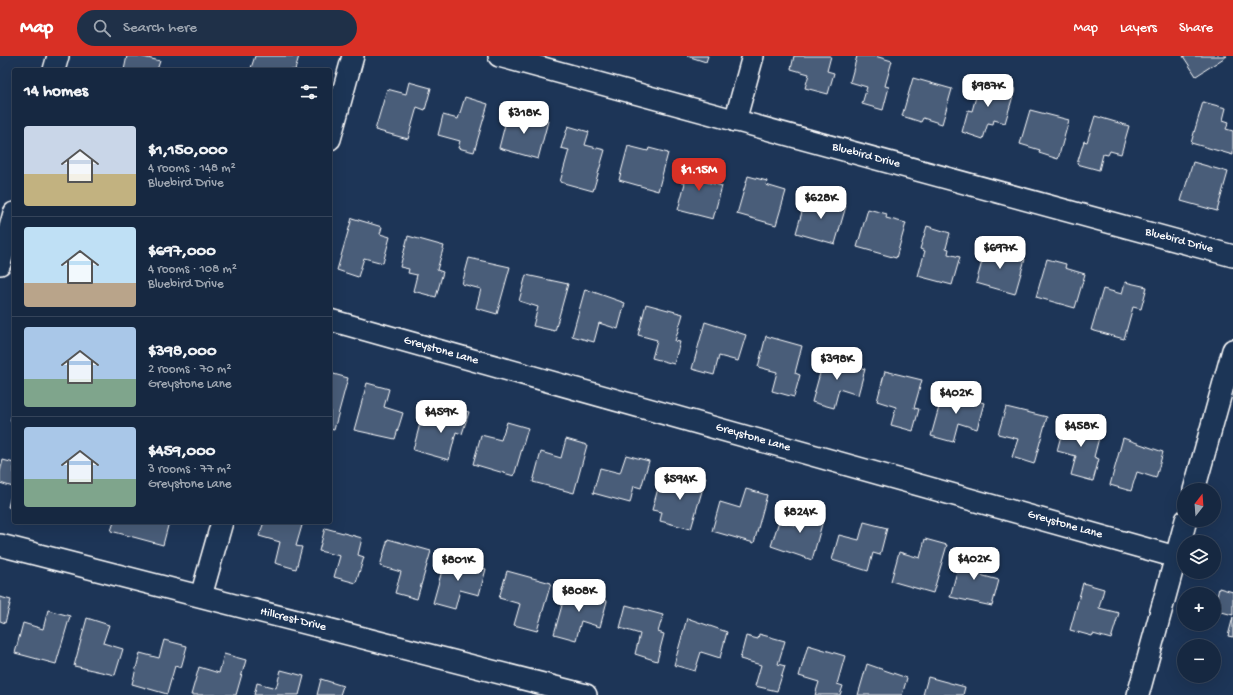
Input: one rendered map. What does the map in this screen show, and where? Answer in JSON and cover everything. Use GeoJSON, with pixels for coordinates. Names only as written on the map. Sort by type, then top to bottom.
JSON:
{"type":"FeatureCollection","features":[{"type":"Feature","properties":{"kind":"street"},"geometry":{"type":"LineString","coordinates":[[55,68],[58,56]]}},
{"type":"Feature","properties":{"kind":"street"},"geometry":{"type":"LineString","coordinates":[[332,131],[352,56]]}},
{"type":"Feature","properties":{"kind":"street","name":"Bluebird Drive"},"geometry":{"type":"LineString","coordinates":[[499,56],[1233,256]]}},
{"type":"Feature","properties":{"kind":"street"},"geometry":{"type":"LineString","coordinates":[[735,121],[753,56]]}},
{"type":"Feature","properties":{"kind":"street"},"geometry":{"type":"LineString","coordinates":[[0,264],[12,220]]}},
{"type":"Feature","properties":{"kind":"street","name":"Greystone Lane"},"geometry":{"type":"LineString","coordinates":[[332,321],[1176,557]]}},
{"type":"Feature","properties":{"kind":"street"},"geometry":{"type":"LineString","coordinates":[[1196,483],[1233,350]]}},
{"type":"Feature","properties":{"kind":"street"},"geometry":{"type":"LineString","coordinates":[[201,596],[221,524]]}},
{"type":"Feature","properties":{"kind":"street"},"geometry":{"type":"LineString","coordinates":[[1138,695],[1184,527]]}},
{"type":"Feature","properties":{"kind":"street","name":"Hillcrest Drive"},"geometry":{"type":"LineString","coordinates":[[0,545],[586,695]]}},
{"type":"Feature","properties":{"kind":"building"},"geometry":{"type":"Polygon","coordinates":[[[127,56],[139,56],[160,61],[158,68],[124,68],[127,56]]]}},
{"type":"Feature","properties":{"kind":"building"},"geometry":{"type":"Polygon","coordinates":[[[255,56],[299,56],[296,68],[251,68],[255,56]]]}},
{"type":"Feature","properties":{"kind":"building"},"geometry":{"type":"Polygon","coordinates":[[[687,56],[708,56],[706,62],[687,56]]]}},
{"type":"Feature","properties":{"kind":"building"},"geometry":{"type":"Polygon","coordinates":[[[794,56],[831,56],[827,71],[834,73],[828,94],[805,88],[809,74],[791,69],[794,56]]]}},
{"type":"Feature","properties":{"kind":"building"},"geometry":{"type":"Polygon","coordinates":[[[857,56],[875,56],[892,61],[885,86],[889,87],[883,110],[862,104],[867,87],[850,82],[857,56]]]}},
{"type":"Feature","properties":{"kind":"building"},"geometry":{"type":"Polygon","coordinates":[[[1183,56],[1227,56],[1196,76],[1183,56]]]}},
{"type":"Feature","properties":{"kind":"building"},"geometry":{"type":"Polygon","coordinates":[[[913,78],[952,89],[942,124],[923,118],[921,122],[902,116],[913,78]]]}},
{"type":"Feature","properties":{"kind":"building"},"geometry":{"type":"Polygon","coordinates":[[[981,79],[1015,89],[1005,123],[994,120],[993,124],[988,123],[983,139],[962,132],[968,110],[972,111],[981,79]]]}},
{"type":"Feature","properties":{"kind":"building"},"geometry":{"type":"Polygon","coordinates":[[[409,82],[431,88],[425,110],[417,107],[408,139],[375,130],[387,89],[406,94],[409,82]]]}},
{"type":"Feature","properties":{"kind":"building"},"geometry":{"type":"Polygon","coordinates":[[[465,97],[488,104],[474,152],[458,148],[460,141],[438,135],[443,115],[458,119],[465,97]]]}},
{"type":"Feature","properties":{"kind":"building"},"geometry":{"type":"Polygon","coordinates":[[[1203,102],[1226,108],[1223,120],[1229,122],[1226,129],[1233,131],[1233,155],[1191,143],[1203,102]]]}},
{"type":"Feature","properties":{"kind":"building"},"geometry":{"type":"Polygon","coordinates":[[[1030,110],[1069,120],[1058,159],[1039,153],[1040,150],[1020,144],[1030,110]]]}},
{"type":"Feature","properties":{"kind":"building"},"geometry":{"type":"Polygon","coordinates":[[[508,113],[528,119],[529,115],[548,121],[538,159],[499,148],[508,113]]]}},
{"type":"Feature","properties":{"kind":"building"},"geometry":{"type":"Polygon","coordinates":[[[1095,116],[1129,126],[1121,154],[1110,151],[1108,155],[1103,154],[1099,170],[1077,164],[1084,141],[1087,142],[1095,116]]]}},
{"type":"Feature","properties":{"kind":"building"},"geometry":{"type":"Polygon","coordinates":[[[568,126],[589,132],[585,145],[605,150],[593,191],[560,182],[569,150],[561,148],[568,126]]]}},
{"type":"Feature","properties":{"kind":"building"},"geometry":{"type":"Polygon","coordinates":[[[628,146],[648,151],[649,148],[668,153],[658,191],[619,180],[628,146]]]}},
{"type":"Feature","properties":{"kind":"building"},"geometry":{"type":"Polygon","coordinates":[[[688,160],[710,166],[706,182],[722,186],[713,219],[678,210],[685,183],[682,183],[688,160]]]}},
{"type":"Feature","properties":{"kind":"building"},"geometry":{"type":"Polygon","coordinates":[[[1193,162],[1228,172],[1217,211],[1181,201],[1193,162]]]}},
{"type":"Feature","properties":{"kind":"building"},"geometry":{"type":"Polygon","coordinates":[[[748,176],[767,181],[766,185],[786,191],[776,225],[737,214],[748,176]]]}},
{"type":"Feature","properties":{"kind":"building"},"geometry":{"type":"Polygon","coordinates":[[[806,198],[826,204],[827,200],[846,206],[835,244],[796,233],[806,198]]]}},
{"type":"Feature","properties":{"kind":"building"},"geometry":{"type":"Polygon","coordinates":[[[868,209],[887,214],[886,218],[906,223],[896,258],[857,247],[868,209]]]}},
{"type":"Feature","properties":{"kind":"building"},"geometry":{"type":"Polygon","coordinates":[[[352,218],[382,227],[380,234],[390,237],[383,263],[364,258],[358,277],[337,270],[352,218]]]}},
{"type":"Feature","properties":{"kind":"building"},"geometry":{"type":"Polygon","coordinates":[[[927,226],[950,233],[946,248],[949,249],[948,254],[960,257],[952,285],[918,276],[925,251],[920,249],[927,226]]]}},
{"type":"Feature","properties":{"kind":"building"},"geometry":{"type":"Polygon","coordinates":[[[408,236],[444,246],[437,270],[443,272],[436,297],[413,291],[417,275],[408,273],[409,269],[400,267],[408,236]]]}},
{"type":"Feature","properties":{"kind":"building"},"geometry":{"type":"Polygon","coordinates":[[[987,244],[1006,250],[1005,253],[1025,259],[1015,294],[976,283],[987,244]]]}},
{"type":"Feature","properties":{"kind":"building"},"geometry":{"type":"Polygon","coordinates":[[[469,258],[510,267],[497,314],[476,308],[481,289],[462,284],[469,258]]]}},
{"type":"Feature","properties":{"kind":"building"},"geometry":{"type":"Polygon","coordinates":[[[1047,259],[1066,264],[1065,268],[1085,274],[1075,308],[1036,297],[1047,259]]]}},
{"type":"Feature","properties":{"kind":"building"},"geometry":{"type":"Polygon","coordinates":[[[526,275],[568,284],[555,331],[533,326],[538,307],[519,301],[526,275]]]}},
{"type":"Feature","properties":{"kind":"building"},"geometry":{"type":"Polygon","coordinates":[[[1125,282],[1147,287],[1141,309],[1133,307],[1124,339],[1091,330],[1103,289],[1122,294],[1125,282]]]}},
{"type":"Feature","properties":{"kind":"building"},"geometry":{"type":"Polygon","coordinates":[[[585,289],[625,303],[618,329],[599,323],[594,342],[572,336],[585,289]]]}},
{"type":"Feature","properties":{"kind":"building"},"geometry":{"type":"Polygon","coordinates":[[[646,304],[683,314],[675,341],[680,342],[674,364],[652,358],[657,340],[638,335],[646,304]]]}},
{"type":"Feature","properties":{"kind":"building"},"geometry":{"type":"Polygon","coordinates":[[[705,322],[746,335],[738,361],[719,356],[714,375],[692,369],[705,322]]]}},
{"type":"Feature","properties":{"kind":"building"},"geometry":{"type":"Polygon","coordinates":[[[766,336],[802,346],[795,373],[800,375],[794,397],[772,391],[777,372],[758,367],[766,336]]]}},
{"type":"Feature","properties":{"kind":"building"},"geometry":{"type":"Polygon","coordinates":[[[825,355],[865,369],[858,395],[839,389],[834,408],[812,402],[825,355]]]}},
{"type":"Feature","properties":{"kind":"building"},"geometry":{"type":"Polygon","coordinates":[[[885,371],[922,380],[914,408],[919,409],[913,431],[891,425],[896,407],[877,401],[885,371]]]}},
{"type":"Feature","properties":{"kind":"building"},"geometry":{"type":"Polygon","coordinates":[[[332,374],[348,378],[334,430],[332,430],[332,374]]]}},
{"type":"Feature","properties":{"kind":"building"},"geometry":{"type":"Polygon","coordinates":[[[367,383],[389,389],[384,407],[403,413],[395,439],[354,430],[367,383]]]}},
{"type":"Feature","properties":{"kind":"building"},"geometry":{"type":"Polygon","coordinates":[[[944,389],[966,395],[966,397],[984,403],[977,429],[958,423],[953,442],[931,436],[944,389]]]}},
{"type":"Feature","properties":{"kind":"building"},"geometry":{"type":"Polygon","coordinates":[[[446,406],[469,412],[462,434],[456,432],[449,460],[413,450],[421,420],[440,426],[446,406]]]}},
{"type":"Feature","properties":{"kind":"building"},"geometry":{"type":"Polygon","coordinates":[[[1006,407],[1047,417],[1034,464],[1012,457],[1018,439],[998,434],[1006,407]]]}},
{"type":"Feature","properties":{"kind":"building"},"geometry":{"type":"Polygon","coordinates":[[[1065,420],[1101,430],[1094,457],[1099,459],[1093,481],[1071,475],[1076,456],[1057,451],[1065,420]]]}},
{"type":"Feature","properties":{"kind":"building"},"geometry":{"type":"Polygon","coordinates":[[[507,422],[528,428],[514,476],[473,464],[481,435],[501,440],[507,422]]]}},
{"type":"Feature","properties":{"kind":"building"},"geometry":{"type":"Polygon","coordinates":[[[1123,438],[1163,452],[1156,478],[1137,472],[1131,491],[1110,485],[1123,438]]]}},
{"type":"Feature","properties":{"kind":"building"},"geometry":{"type":"Polygon","coordinates":[[[566,439],[587,445],[574,493],[533,482],[541,452],[561,458],[566,439]]]}},
{"type":"Feature","properties":{"kind":"building"},"geometry":{"type":"Polygon","coordinates":[[[626,455],[649,461],[641,488],[634,486],[630,503],[593,493],[600,468],[620,473],[626,455]]]}},
{"type":"Feature","properties":{"kind":"building"},"geometry":{"type":"Polygon","coordinates":[[[3,460],[12,462],[12,487],[0,483],[0,472],[3,460]]]}},
{"type":"Feature","properties":{"kind":"building"},"geometry":{"type":"Polygon","coordinates":[[[683,471],[706,477],[691,529],[660,521],[662,512],[652,510],[659,485],[678,490],[683,471]]]}},
{"type":"Feature","properties":{"kind":"building"},"geometry":{"type":"Polygon","coordinates":[[[746,489],[767,495],[754,543],[712,531],[720,502],[740,508],[746,489]]]}},
{"type":"Feature","properties":{"kind":"building"},"geometry":{"type":"Polygon","coordinates":[[[12,491],[12,508],[8,507],[12,491]]]}},
{"type":"Feature","properties":{"kind":"building"},"geometry":{"type":"Polygon","coordinates":[[[803,507],[825,513],[812,560],[771,546],[779,521],[798,526],[803,507]]]}},
{"type":"Feature","properties":{"kind":"building"},"geometry":{"type":"Polygon","coordinates":[[[864,522],[887,528],[880,555],[873,553],[868,571],[832,560],[839,535],[859,540],[864,522]]]}},
{"type":"Feature","properties":{"kind":"building"},"geometry":{"type":"Polygon","coordinates":[[[113,524],[168,524],[163,545],[111,531],[113,524]]]}},
{"type":"Feature","properties":{"kind":"building"},"geometry":{"type":"Polygon","coordinates":[[[263,524],[302,524],[296,546],[302,547],[296,569],[275,563],[280,542],[259,536],[263,524]]]}},
{"type":"Feature","properties":{"kind":"building"},"geometry":{"type":"Polygon","coordinates":[[[325,528],[362,538],[358,555],[364,557],[356,583],[334,577],[340,556],[319,551],[325,528]]]}},
{"type":"Feature","properties":{"kind":"building"},"geometry":{"type":"Polygon","coordinates":[[[388,539],[431,551],[417,599],[395,593],[401,572],[380,566],[388,539]]]}},
{"type":"Feature","properties":{"kind":"building"},"geometry":{"type":"Polygon","coordinates":[[[925,539],[947,545],[933,593],[891,581],[899,552],[920,558],[925,539]]]}},
{"type":"Feature","properties":{"kind":"building"},"geometry":{"type":"Polygon","coordinates":[[[963,550],[985,556],[980,575],[999,580],[992,606],[950,597],[963,550]]]}},
{"type":"Feature","properties":{"kind":"building"},"geometry":{"type":"Polygon","coordinates":[[[446,556],[486,569],[479,595],[460,590],[455,609],[433,603],[446,556]]]}},
{"type":"Feature","properties":{"kind":"building"},"geometry":{"type":"Polygon","coordinates":[[[507,571],[551,583],[537,631],[514,625],[520,604],[499,598],[507,571]]]}},
{"type":"Feature","properties":{"kind":"building"},"geometry":{"type":"Polygon","coordinates":[[[1083,583],[1104,589],[1099,608],[1119,613],[1111,639],[1070,630],[1083,583]]]}},
{"type":"Feature","properties":{"kind":"building"},"geometry":{"type":"Polygon","coordinates":[[[567,587],[607,601],[600,627],[581,621],[576,640],[554,634],[567,587]]]}},
{"type":"Feature","properties":{"kind":"building"},"geometry":{"type":"Polygon","coordinates":[[[1221,589],[1233,592],[1233,615],[1221,612],[1221,589]]]}},
{"type":"Feature","properties":{"kind":"building"},"geometry":{"type":"Polygon","coordinates":[[[0,597],[11,600],[5,623],[0,621],[0,597]]]}},
{"type":"Feature","properties":{"kind":"building"},"geometry":{"type":"Polygon","coordinates":[[[626,605],[663,615],[658,632],[664,634],[657,661],[635,654],[640,634],[620,628],[626,605]]]}},
{"type":"Feature","properties":{"kind":"building"},"geometry":{"type":"Polygon","coordinates":[[[48,610],[70,616],[56,664],[15,653],[23,623],[43,629],[48,610]]]}},
{"type":"Feature","properties":{"kind":"building"},"geometry":{"type":"Polygon","coordinates":[[[1233,617],[1233,637],[1228,636],[1233,617]]]}},
{"type":"Feature","properties":{"kind":"building"},"geometry":{"type":"Polygon","coordinates":[[[87,618],[109,625],[103,643],[123,649],[115,675],[74,666],[87,618]]]}},
{"type":"Feature","properties":{"kind":"building"},"geometry":{"type":"Polygon","coordinates":[[[687,618],[727,632],[720,658],[701,652],[695,671],[674,665],[687,618]]]}},
{"type":"Feature","properties":{"kind":"building"},"geometry":{"type":"Polygon","coordinates":[[[759,634],[785,641],[778,664],[785,666],[777,691],[755,686],[761,665],[740,659],[746,636],[758,639],[759,634]]]}},
{"type":"Feature","properties":{"kind":"building"},"geometry":{"type":"Polygon","coordinates":[[[164,640],[187,646],[181,668],[175,666],[167,694],[132,684],[140,653],[159,658],[164,640]]]}},
{"type":"Feature","properties":{"kind":"building"},"geometry":{"type":"Polygon","coordinates":[[[808,645],[845,656],[837,684],[843,686],[840,695],[815,695],[819,682],[799,676],[808,645]]]}},
{"type":"Feature","properties":{"kind":"building"},"geometry":{"type":"Polygon","coordinates":[[[224,654],[246,660],[236,695],[191,695],[199,667],[219,673],[224,654]]]}},
{"type":"Feature","properties":{"kind":"building"},"geometry":{"type":"Polygon","coordinates":[[[867,664],[907,678],[902,695],[858,695],[867,664]]]}},
{"type":"Feature","properties":{"kind":"building"},"geometry":{"type":"Polygon","coordinates":[[[281,670],[304,676],[299,695],[254,695],[257,683],[276,688],[281,670]]]}},
{"type":"Feature","properties":{"kind":"building"},"geometry":{"type":"Polygon","coordinates":[[[928,677],[965,687],[963,695],[923,695],[928,677]]]}},
{"type":"Feature","properties":{"kind":"building"},"geometry":{"type":"Polygon","coordinates":[[[321,679],[343,686],[340,695],[317,695],[321,679]]]}}]}
